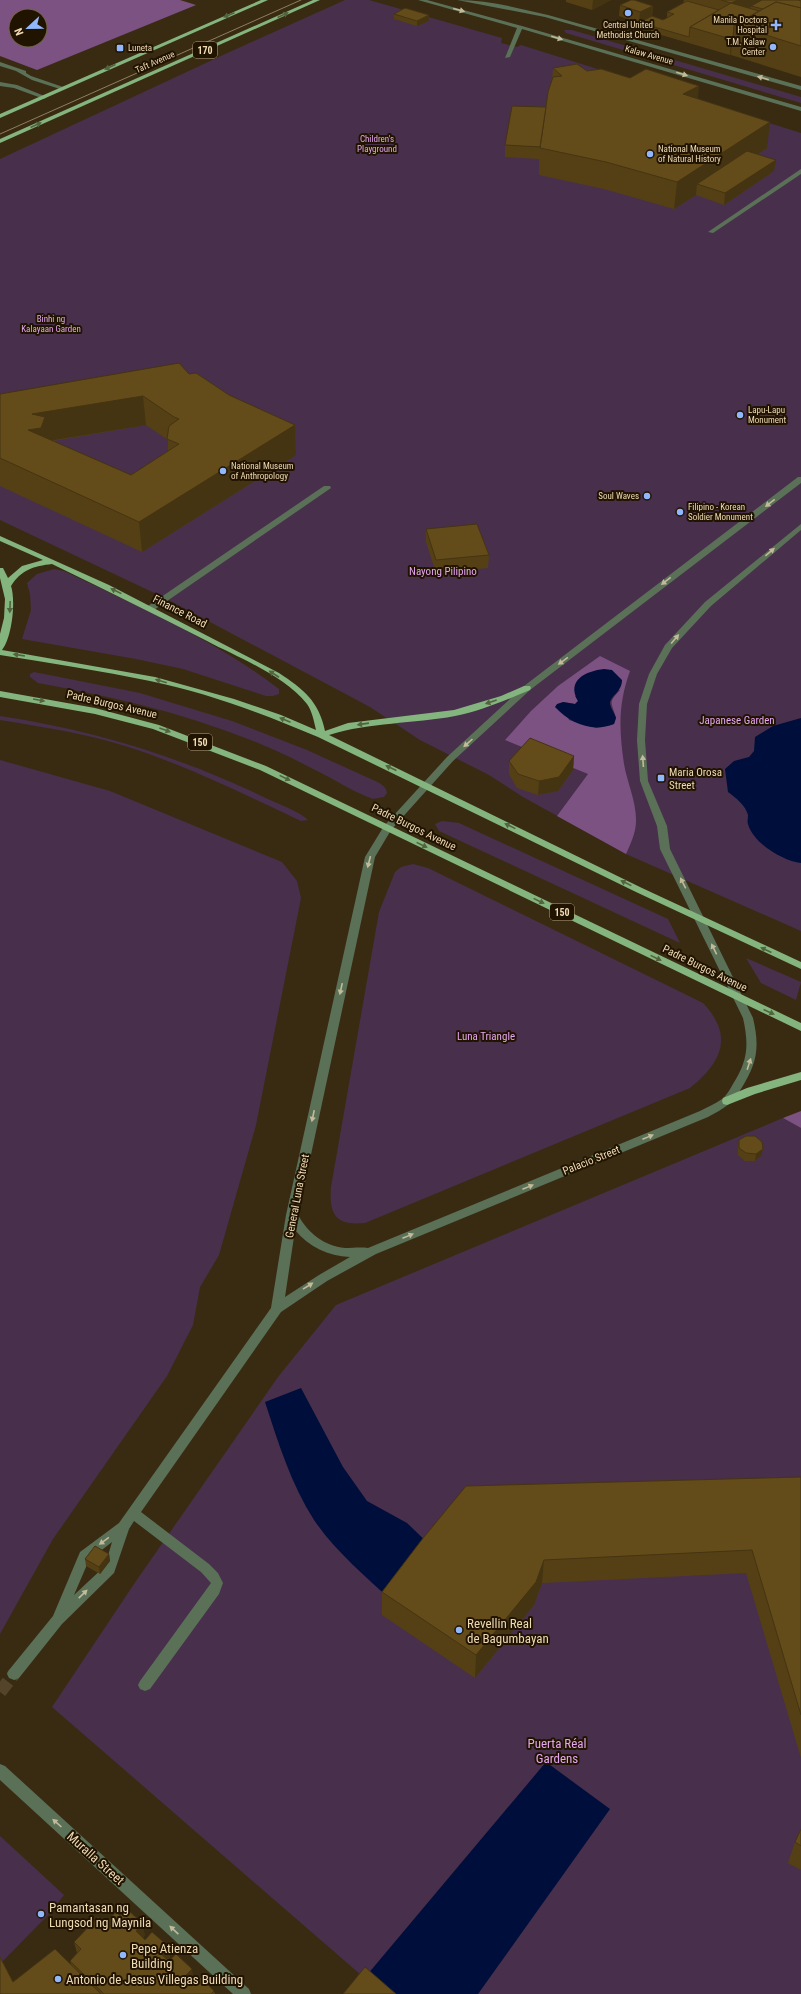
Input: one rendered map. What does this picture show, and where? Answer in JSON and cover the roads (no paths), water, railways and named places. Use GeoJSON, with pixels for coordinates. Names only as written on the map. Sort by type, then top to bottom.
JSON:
{"type":"FeatureCollection","features":[{"type":"Feature","properties":{"kind":"main road","name":"Taft Avenue"},"geometry":{"type":"LineString","coordinates":[[0,116],[265,0]]}},
{"type":"Feature","properties":{"kind":"main road","name":"Taft Avenue"},"geometry":{"type":"LineString","coordinates":[[0,141],[317,0]]}},
{"type":"Feature","properties":{"kind":"main road","name":"Finance Road"},"geometry":{"type":"LineString","coordinates":[[0,538],[57,563],[151,608],[251,660],[298,689],[310,702],[318,717],[321,735]]}},
{"type":"Feature","properties":{"kind":"main road"},"geometry":{"type":"LineString","coordinates":[[7,586],[15,574],[30,565],[40,562],[57,563]]}},
{"type":"Feature","properties":{"kind":"main road"},"geometry":{"type":"LineString","coordinates":[[0,570],[7,586],[10,603],[9,617],[0,648]]}},
{"type":"Feature","properties":{"kind":"main road"},"geometry":{"type":"LineString","coordinates":[[0,652],[152,679],[231,701],[278,717],[321,735],[426,784],[699,918],[801,966]]}},
{"type":"Feature","properties":{"kind":"main road"},"geometry":{"type":"LineString","coordinates":[[321,735],[348,726],[455,713],[504,698],[527,688]]}},
{"type":"Feature","properties":{"kind":"main road","name":"Padre Burgos Avenue"},"geometry":{"type":"LineString","coordinates":[[0,694],[95,711],[156,727],[263,768],[801,1027]]}},
{"type":"Feature","properties":{"kind":"main road"},"geometry":{"type":"LineString","coordinates":[[727,1101],[751,1091],[801,1076]]}},
{"type":"Feature","properties":{"kind":"street","name":"Kalaw Avenue"},"geometry":{"type":"LineString","coordinates":[[421,0],[520,27],[801,110]]}},
{"type":"Feature","properties":{"kind":"street","name":"Kalaw Avenue"},"geometry":{"type":"LineString","coordinates":[[460,0],[512,8],[569,22],[801,88]]}},
{"type":"Feature","properties":{"kind":"street"},"geometry":{"type":"LineString","coordinates":[[512,8],[514,0]]}},
{"type":"Feature","properties":{"kind":"street"},"geometry":{"type":"LineString","coordinates":[[506,57],[520,27]]}},
{"type":"Feature","properties":{"kind":"street"},"geometry":{"type":"LineString","coordinates":[[0,64],[19,71],[27,77],[40,79],[63,88]]}},
{"type":"Feature","properties":{"kind":"street"},"geometry":{"type":"LineString","coordinates":[[0,84],[15,86],[44,97]]}},
{"type":"Feature","properties":{"kind":"street"},"geometry":{"type":"LineString","coordinates":[[711,232],[801,170]]}},
{"type":"Feature","properties":{"kind":"street"},"geometry":{"type":"LineString","coordinates":[[387,828],[426,784],[450,760],[527,688],[801,479]]}},
{"type":"Feature","properties":{"kind":"street"},"geometry":{"type":"LineString","coordinates":[[151,608],[328,488]]}},
{"type":"Feature","properties":{"kind":"street"},"geometry":{"type":"LineString","coordinates":[[699,918],[665,849],[662,826],[644,781],[641,740],[643,704],[657,667],[668,647],[687,625],[708,604],[801,526]]}},
{"type":"Feature","properties":{"kind":"street","name":"General Luna Street"},"geometry":{"type":"LineString","coordinates":[[14,1674],[57,1620],[110,1569],[124,1527],[133,1513],[277,1310],[292,1215],[370,857],[387,828]]}},
{"type":"Feature","properties":{"kind":"street","name":"Palacio Street"},"geometry":{"type":"LineString","coordinates":[[277,1310],[305,1288],[372,1251],[704,1114],[727,1101],[744,1077],[750,1064],[752,1037],[748,1018],[699,918]]}},
{"type":"Feature","properties":{"kind":"street"},"geometry":{"type":"LineString","coordinates":[[292,1215],[297,1226],[305,1235],[328,1249],[342,1252],[372,1251]]}},
{"type":"Feature","properties":{"kind":"street"},"geometry":{"type":"LineString","coordinates":[[133,1513],[205,1568],[214,1577],[217,1583],[214,1590],[145,1685]]}},
{"type":"Feature","properties":{"kind":"street","name":"General Luna Street"},"geometry":{"type":"LineString","coordinates":[[57,1620],[84,1556],[124,1527]]}},
{"type":"Feature","properties":{"kind":"street","name":"Muralla Street"},"geometry":{"type":"LineString","coordinates":[[0,1771],[244,1994]]}},
{"type":"Feature","properties":{"kind":"water"},"geometry":{"type":"Polygon","coordinates":[[[604,669],[612,670],[622,680],[620,688],[610,703],[616,718],[614,724],[606,727],[590,727],[582,725],[567,718],[555,707],[557,704],[563,702],[575,704],[578,701],[574,687],[576,682],[585,674],[604,669]]]}},
{"type":"Feature","properties":{"kind":"water"},"geometry":{"type":"Polygon","coordinates":[[[801,718],[801,863],[794,862],[778,855],[756,838],[748,824],[748,815],[745,808],[728,792],[725,769],[734,761],[749,757],[754,751],[755,737],[773,726],[801,718]]]}},
{"type":"Feature","properties":{"kind":"water"},"geometry":{"type":"Polygon","coordinates":[[[301,1388],[343,1467],[367,1501],[407,1523],[433,1548],[392,1601],[331,1542],[314,1520],[298,1492],[280,1447],[265,1402],[301,1388]]]}},
{"type":"Feature","properties":{"kind":"water"},"geometry":{"type":"Polygon","coordinates":[[[546,1762],[610,1809],[478,1994],[390,1994],[367,1975],[546,1762]]]}},
{"type":"Feature","properties":{"kind":"tunnel"},"geometry":{"type":"LineString","coordinates":[[0,1692],[14,1674]]}},
{"type":"Feature","properties":{"kind":"tram line"},"geometry":{"type":"LineString","coordinates":[[0,134],[301,0]]}},
{"type":"Feature","properties":{"kind":"place","name":"Central United Methodist Church"},"geometry":{"type":"Point","coordinates":[628,13]}},
{"type":"Feature","properties":{"kind":"place","name":"Manila Doctors Hospital"},"geometry":{"type":"Point","coordinates":[776,25]}},
{"type":"Feature","properties":{"kind":"place","name":"T.M. Kalaw Center"},"geometry":{"type":"Point","coordinates":[773,47]}},
{"type":"Feature","properties":{"kind":"place","name":"Luneta"},"geometry":{"type":"Point","coordinates":[120,48]}},
{"type":"Feature","properties":{"kind":"place","name":"National Museum of Natural History"},"geometry":{"type":"Point","coordinates":[650,154]}},
{"type":"Feature","properties":{"kind":"place","name":"Lapu-Lapu Monument"},"geometry":{"type":"Point","coordinates":[740,415]}},
{"type":"Feature","properties":{"kind":"place","name":"National Museum of Anthropology"},"geometry":{"type":"Point","coordinates":[223,471]}},
{"type":"Feature","properties":{"kind":"place","name":"Soul Waves"},"geometry":{"type":"Point","coordinates":[647,496]}},
{"type":"Feature","properties":{"kind":"place","name":"Filipino - Korean Soldier Monument"},"geometry":{"type":"Point","coordinates":[680,512]}},
{"type":"Feature","properties":{"kind":"place","name":"Maria Orosa Street"},"geometry":{"type":"Point","coordinates":[661,778]}},
{"type":"Feature","properties":{"kind":"place","name":"Revellin Real de Bagumbayan"},"geometry":{"type":"Point","coordinates":[459,1630]}},
{"type":"Feature","properties":{"kind":"place","name":"Pamantasan ng Lungsod ng Maynila"},"geometry":{"type":"Point","coordinates":[41,1914]}},
{"type":"Feature","properties":{"kind":"place","name":"Pepe Atienza Building"},"geometry":{"type":"Point","coordinates":[123,1955]}},
{"type":"Feature","properties":{"kind":"place","name":"Antonio de Jesus Villegas Building"},"geometry":{"type":"Point","coordinates":[58,1979]}},
{"type":"Feature","properties":{"kind":"park label","name":"Children's Playground"},"geometry":{"type":"Point","coordinates":[377,144]}},
{"type":"Feature","properties":{"kind":"park label","name":"Binhi ng Kalayaan Garden"},"geometry":{"type":"Point","coordinates":[51,324]}},
{"type":"Feature","properties":{"kind":"park label","name":"Nayong Pilipino"},"geometry":{"type":"Point","coordinates":[443,571]}},
{"type":"Feature","properties":{"kind":"park label","name":"Japanese Garden"},"geometry":{"type":"Point","coordinates":[737,720]}},
{"type":"Feature","properties":{"kind":"park label","name":"Luna Triangle"},"geometry":{"type":"Point","coordinates":[486,1036]}},
{"type":"Feature","properties":{"kind":"park label","name":"Puerta Réal Gardens"},"geometry":{"type":"Point","coordinates":[557,1750]}}]}
